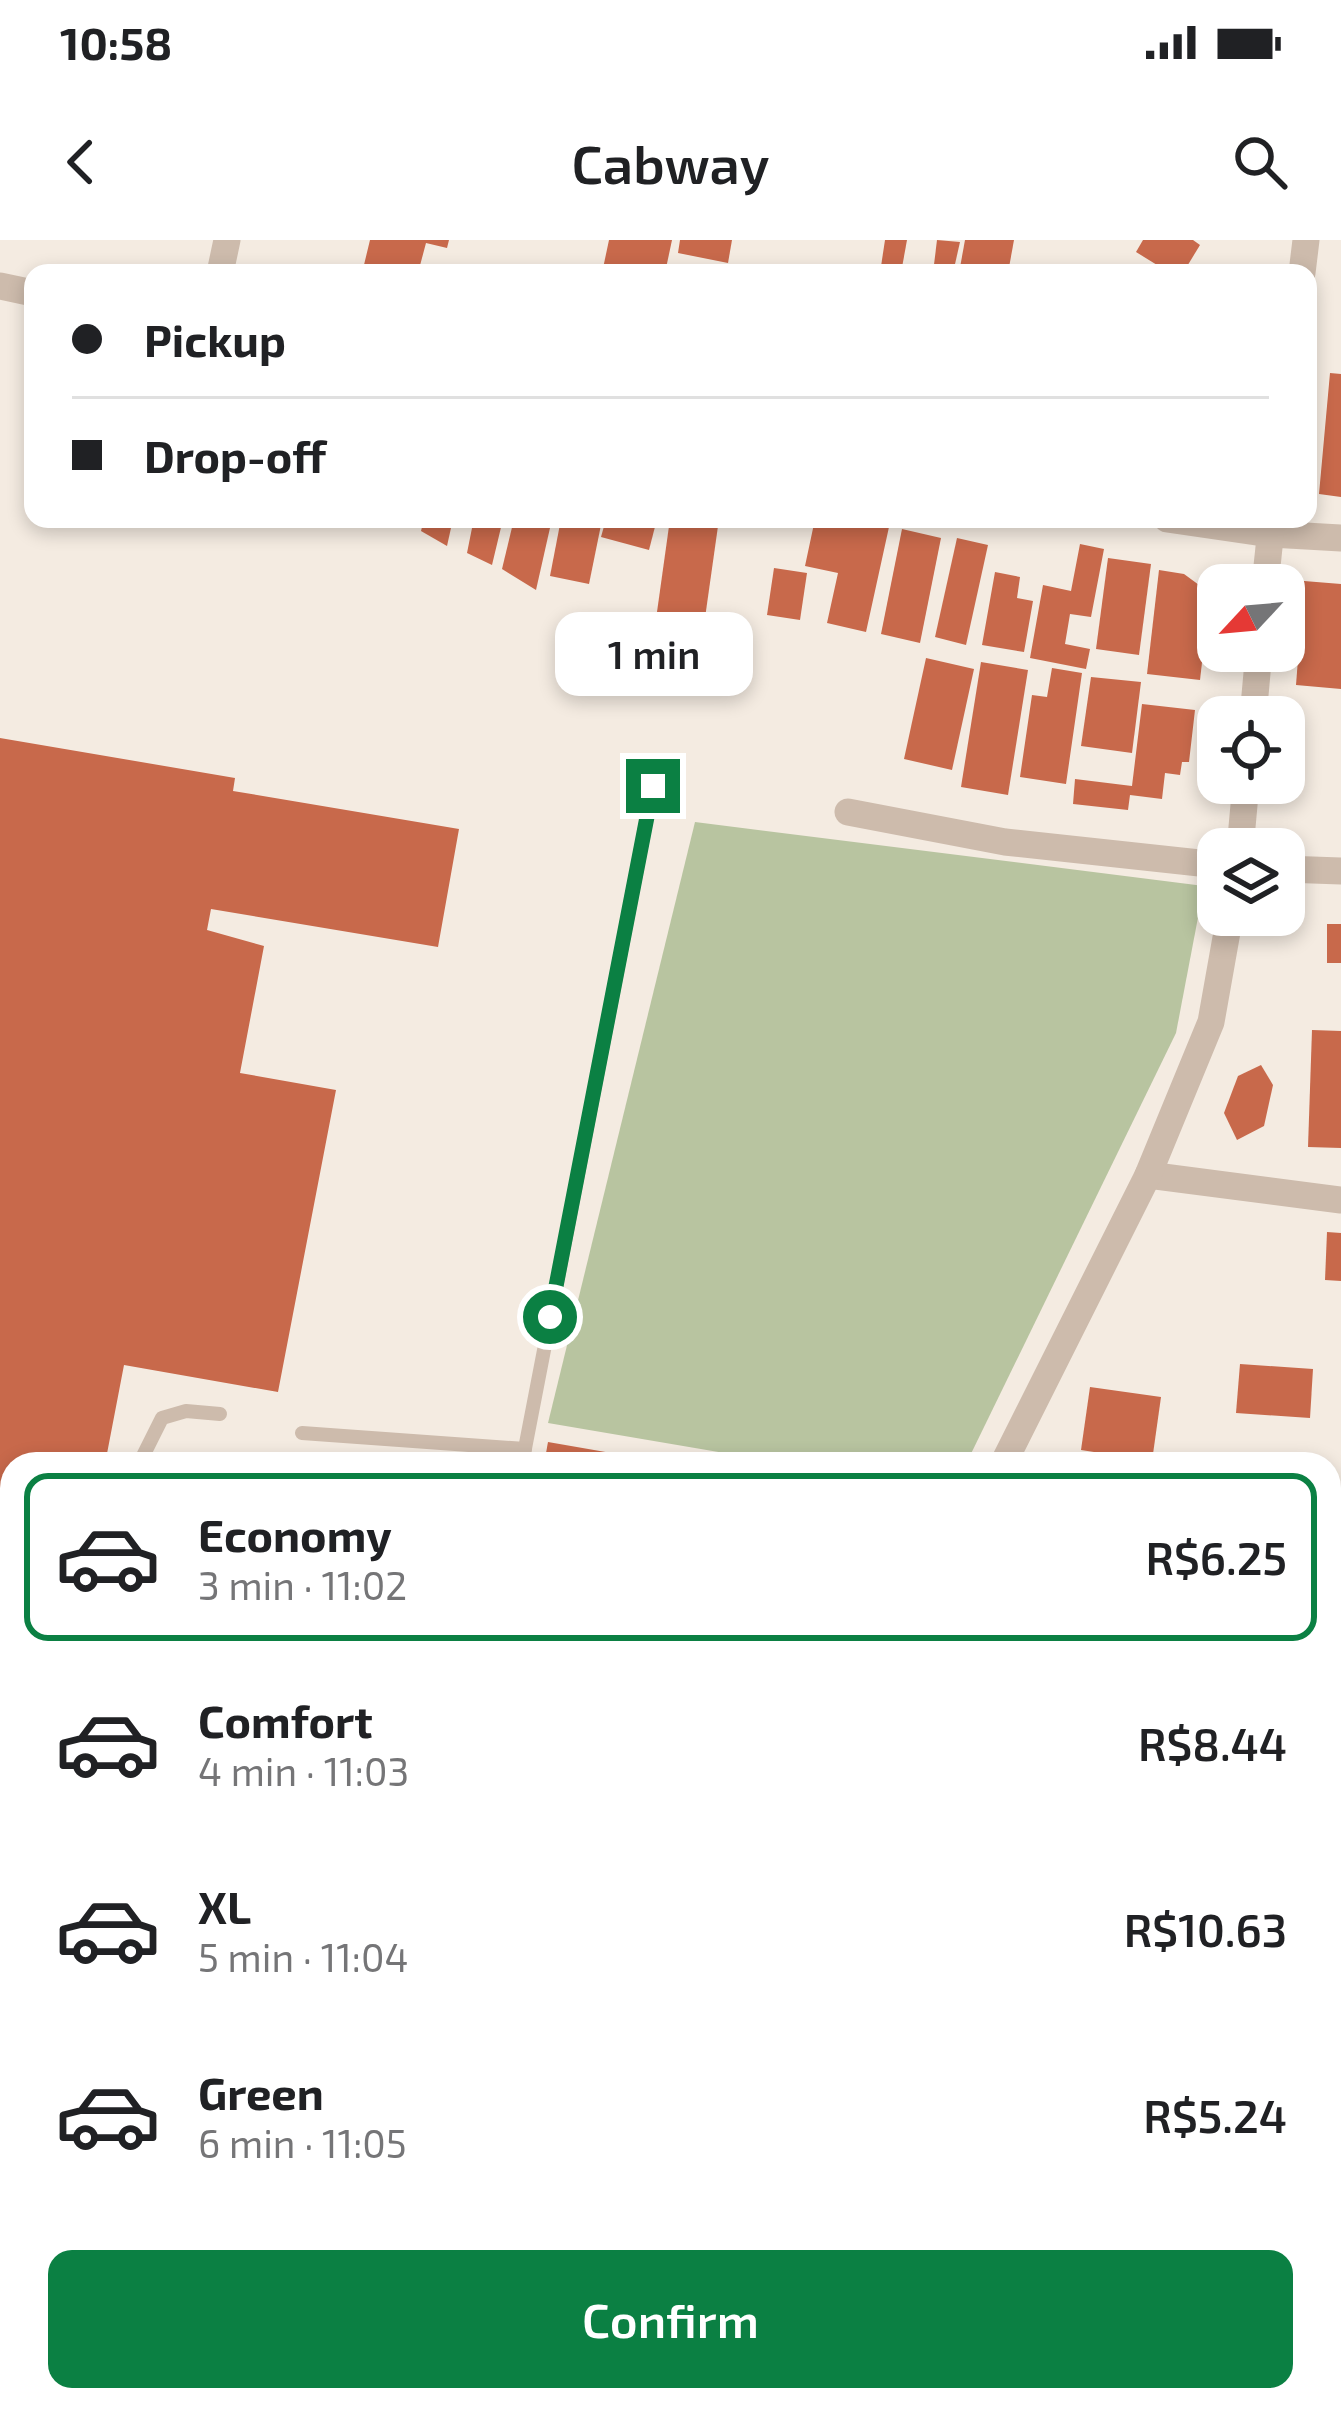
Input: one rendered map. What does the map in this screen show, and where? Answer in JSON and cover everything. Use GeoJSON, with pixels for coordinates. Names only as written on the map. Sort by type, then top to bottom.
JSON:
{"type":"FeatureCollection","features":[{"type":"Feature","properties":{"kind":"street"},"geometry":{"type":"LineString","coordinates":[[1267,564],[1271,528]]}},
{"type":"Feature","properties":{"kind":"street"},"geometry":{"type":"LineString","coordinates":[[1283,528],[1341,538]]}},
{"type":"Feature","properties":{"kind":"street"},"geometry":{"type":"LineString","coordinates":[[848,812],[1005,842],[1197,863]]}},
{"type":"Feature","properties":{"kind":"street"},"geometry":{"type":"LineString","coordinates":[[1305,870],[1341,871]]}},
{"type":"Feature","properties":{"kind":"street"},"geometry":{"type":"LineString","coordinates":[[1009,1452],[1148,1175],[1211,1022],[1226,936]]}},
{"type":"Feature","properties":{"kind":"street"},"geometry":{"type":"LineString","coordinates":[[1148,1175],[1341,1200]]}},
{"type":"Feature","properties":{"kind":"lane"},"geometry":{"type":"LineString","coordinates":[[525,1452],[653,786]]}},
{"type":"Feature","properties":{"kind":"lane"},"geometry":{"type":"LineString","coordinates":[[146,1452],[162,1418],[187,1411],[220,1414]]}},
{"type":"Feature","properties":{"kind":"lane"},"geometry":{"type":"LineString","coordinates":[[302,1432],[487,1452]]}},
{"type":"Feature","properties":{"kind":"green space"},"geometry":{"type":"Polygon","coordinates":[[[695,822],[1197,885],[1197,923],[1176,1033],[972,1452],[718,1452],[548,1423],[695,822]]]}},
{"type":"Feature","properties":{"kind":"building"},"geometry":{"type":"Polygon","coordinates":[[[370,240],[449,240],[447,248],[426,243],[420,264],[364,264],[370,240]]]}},
{"type":"Feature","properties":{"kind":"building"},"geometry":{"type":"Polygon","coordinates":[[[609,240],[672,240],[667,264],[604,264],[609,240]]]}},
{"type":"Feature","properties":{"kind":"building"},"geometry":{"type":"Polygon","coordinates":[[[680,240],[732,240],[728,263],[678,253],[680,240]]]}},
{"type":"Feature","properties":{"kind":"building"},"geometry":{"type":"Polygon","coordinates":[[[885,240],[907,240],[903,264],[881,264],[885,240]]]}},
{"type":"Feature","properties":{"kind":"building"},"geometry":{"type":"Polygon","coordinates":[[[937,240],[960,242],[955,264],[934,264],[937,240]]]}},
{"type":"Feature","properties":{"kind":"building"},"geometry":{"type":"Polygon","coordinates":[[[965,240],[1014,240],[1010,264],[961,264],[965,240]]]}},
{"type":"Feature","properties":{"kind":"building"},"geometry":{"type":"Polygon","coordinates":[[[1143,240],[1193,240],[1200,245],[1188,264],[1155,264],[1136,252],[1143,240]]]}},
{"type":"Feature","properties":{"kind":"building"},"geometry":{"type":"Polygon","coordinates":[[[1330,373],[1341,374],[1341,497],[1319,494],[1330,373]]]}},
{"type":"Feature","properties":{"kind":"building"},"geometry":{"type":"Polygon","coordinates":[[[422,528],[451,528],[447,546],[422,528]]]}},
{"type":"Feature","properties":{"kind":"building"},"geometry":{"type":"Polygon","coordinates":[[[472,528],[501,528],[492,565],[467,553],[472,528]]]}},
{"type":"Feature","properties":{"kind":"building"},"geometry":{"type":"Polygon","coordinates":[[[512,528],[550,528],[536,590],[502,569],[512,528]]]}},
{"type":"Feature","properties":{"kind":"building"},"geometry":{"type":"Polygon","coordinates":[[[559,528],[600,528],[589,584],[550,576],[559,528]]]}},
{"type":"Feature","properties":{"kind":"building"},"geometry":{"type":"Polygon","coordinates":[[[604,528],[655,528],[649,550],[601,537],[604,528]]]}},
{"type":"Feature","properties":{"kind":"building"},"geometry":{"type":"Polygon","coordinates":[[[669,528],[718,528],[705,618],[657,612],[669,528]]]}},
{"type":"Feature","properties":{"kind":"building"},"geometry":{"type":"Polygon","coordinates":[[[813,528],[889,528],[866,632],[827,623],[838,573],[805,566],[813,528]]]}},
{"type":"Feature","properties":{"kind":"building"},"geometry":{"type":"Polygon","coordinates":[[[902,529],[941,538],[920,643],[881,634],[902,529]]]}},
{"type":"Feature","properties":{"kind":"building"},"geometry":{"type":"Polygon","coordinates":[[[957,538],[988,545],[966,645],[935,637],[957,538]]]}},
{"type":"Feature","properties":{"kind":"building"},"geometry":{"type":"Polygon","coordinates":[[[1080,544],[1104,549],[1091,617],[1070,614],[1065,644],[1090,649],[1086,669],[1030,658],[1043,585],[1071,591],[1080,544]]]}},
{"type":"Feature","properties":{"kind":"building"},"geometry":{"type":"Polygon","coordinates":[[[1108,558],[1151,564],[1139,655],[1096,649],[1108,558]]]}},
{"type":"Feature","properties":{"kind":"building"},"geometry":{"type":"Polygon","coordinates":[[[774,568],[807,573],[800,620],[767,615],[774,568]]]}},
{"type":"Feature","properties":{"kind":"building"},"geometry":{"type":"Polygon","coordinates":[[[1159,570],[1184,574],[1197,584],[1200,680],[1147,674],[1159,570]]]}},
{"type":"Feature","properties":{"kind":"building"},"geometry":{"type":"Polygon","coordinates":[[[995,572],[1020,577],[1017,598],[1033,601],[1024,652],[982,645],[995,572]]]}},
{"type":"Feature","properties":{"kind":"building"},"geometry":{"type":"Polygon","coordinates":[[[1305,581],[1341,584],[1341,689],[1296,685],[1297,672],[1305,672],[1305,581]]]}},
{"type":"Feature","properties":{"kind":"building"},"geometry":{"type":"Polygon","coordinates":[[[668,620],[703,635],[692,677],[644,646],[668,620]]]}},
{"type":"Feature","properties":{"kind":"building"},"geometry":{"type":"Polygon","coordinates":[[[926,658],[974,669],[952,770],[904,759],[926,658]]]}},
{"type":"Feature","properties":{"kind":"building"},"geometry":{"type":"Polygon","coordinates":[[[981,662],[1028,670],[1008,795],[961,787],[981,662]]]}},
{"type":"Feature","properties":{"kind":"building"},"geometry":{"type":"Polygon","coordinates":[[[1052,668],[1082,673],[1066,784],[1020,777],[1032,695],[1047,697],[1052,668]]]}},
{"type":"Feature","properties":{"kind":"building"},"geometry":{"type":"Polygon","coordinates":[[[1091,677],[1141,682],[1132,753],[1081,746],[1091,677]]]}},
{"type":"Feature","properties":{"kind":"building"},"geometry":{"type":"Polygon","coordinates":[[[1142,704],[1195,710],[1189,762],[1182,762],[1180,775],[1165,773],[1162,799],[1130,795],[1128,810],[1073,804],[1075,779],[1132,786],[1142,704]]]}},
{"type":"Feature","properties":{"kind":"building"},"geometry":{"type":"Polygon","coordinates":[[[0,738],[235,778],[233,791],[459,829],[438,947],[211,909],[207,930],[264,946],[240,1073],[336,1090],[278,1392],[124,1365],[107,1452],[0,1452],[0,738]]]}},
{"type":"Feature","properties":{"kind":"building"},"geometry":{"type":"Polygon","coordinates":[[[1327,924],[1341,924],[1341,963],[1327,963],[1327,924]]]}},
{"type":"Feature","properties":{"kind":"building"},"geometry":{"type":"Polygon","coordinates":[[[1312,1030],[1341,1031],[1341,1148],[1308,1147],[1312,1030]]]}},
{"type":"Feature","properties":{"kind":"building"},"geometry":{"type":"Polygon","coordinates":[[[1261,1065],[1273,1085],[1264,1126],[1237,1140],[1224,1113],[1238,1076],[1261,1065]]]}},
{"type":"Feature","properties":{"kind":"building"},"geometry":{"type":"Polygon","coordinates":[[[1327,1232],[1341,1233],[1341,1281],[1325,1280],[1327,1232]]]}},
{"type":"Feature","properties":{"kind":"building"},"geometry":{"type":"Polygon","coordinates":[[[1240,1364],[1313,1369],[1310,1418],[1236,1413],[1240,1364]]]}},
{"type":"Feature","properties":{"kind":"building"},"geometry":{"type":"Polygon","coordinates":[[[1090,1387],[1161,1397],[1153,1452],[1081,1450],[1090,1387]]]}},
{"type":"Feature","properties":{"kind":"building"},"geometry":{"type":"Polygon","coordinates":[[[548,1442],[606,1452],[546,1452],[548,1442]]]}},
{"type":"Feature","properties":{"kind":"route"},"geometry":{"type":"LineString","coordinates":[[550,1317],[653,786]]}}]}
